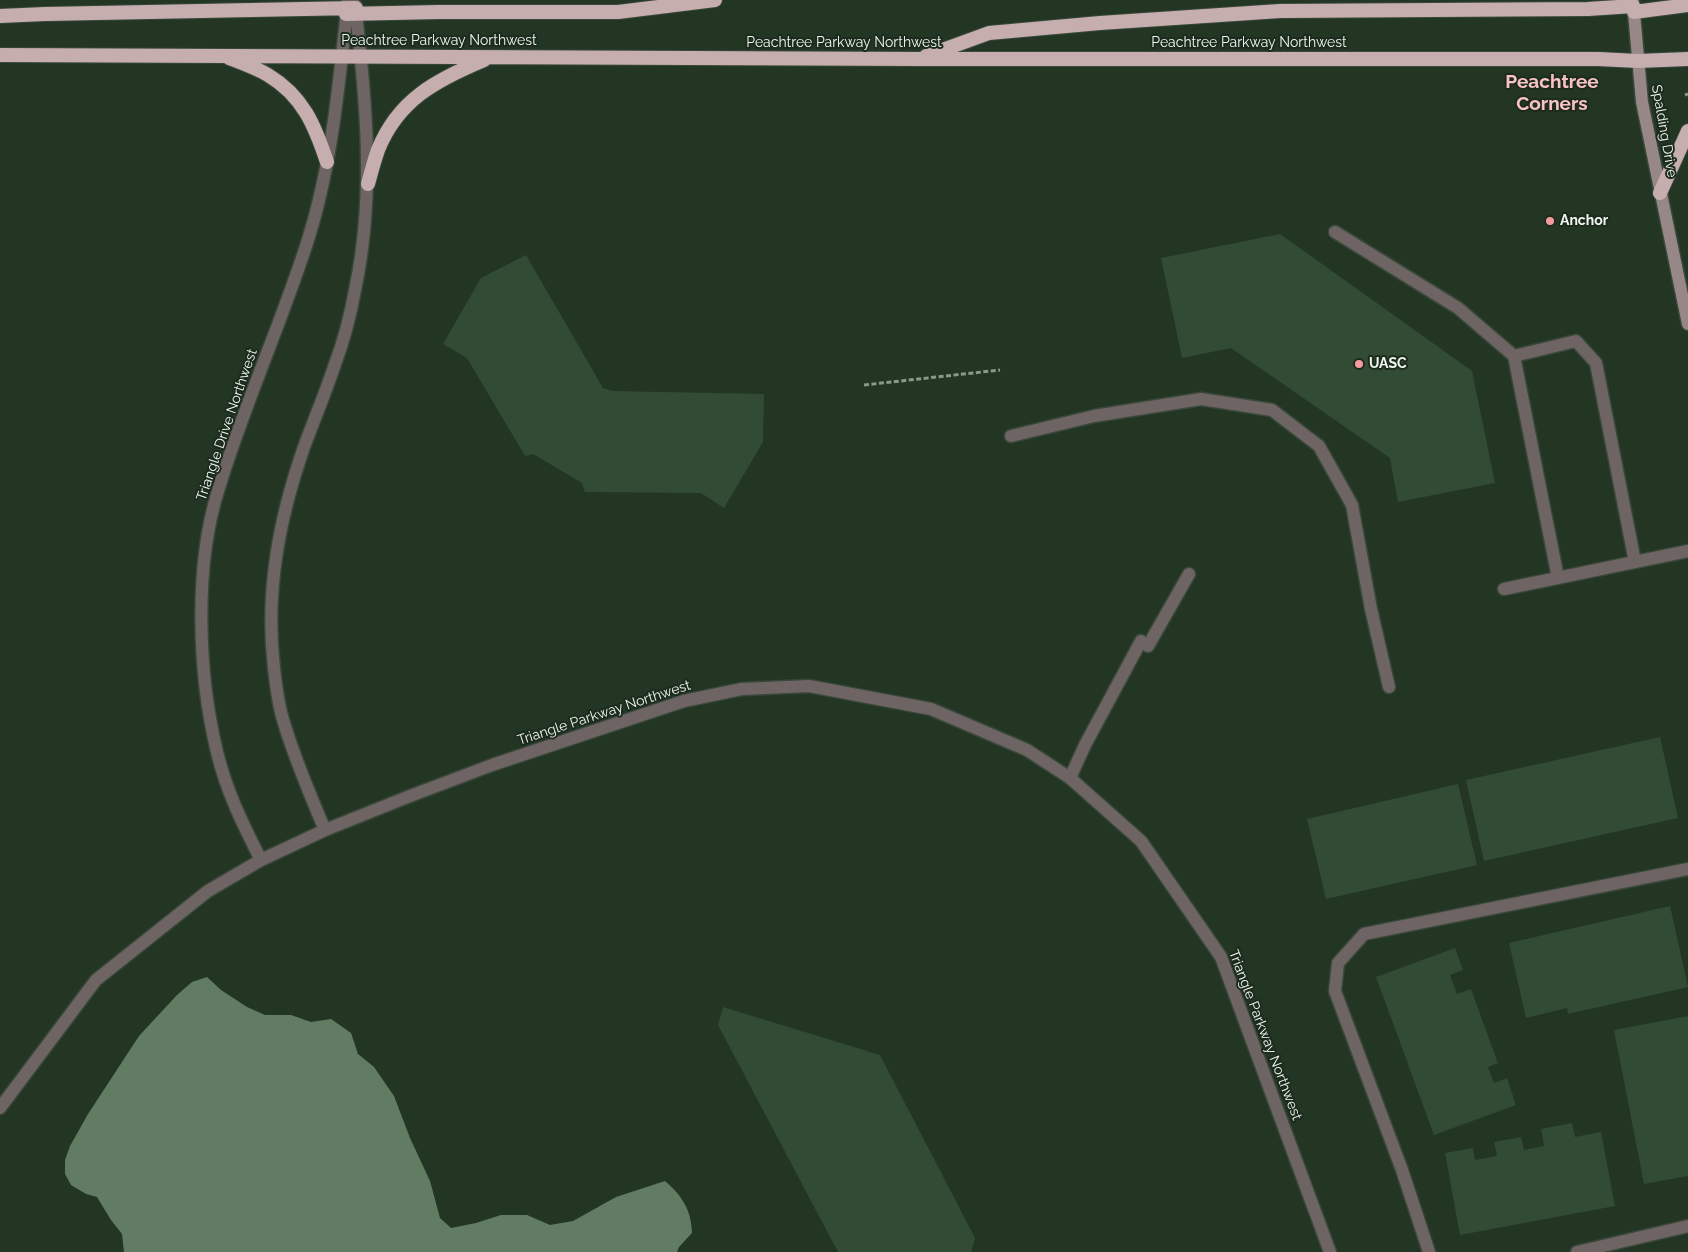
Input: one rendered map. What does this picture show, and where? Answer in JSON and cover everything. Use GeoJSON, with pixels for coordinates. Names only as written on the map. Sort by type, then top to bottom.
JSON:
{"type":"FeatureCollection","features":[{"type":"Feature","properties":{"kind":"highway"},"geometry":{"type":"LineString","coordinates":[[0,16],[351,8],[618,12],[715,0]]}},
{"type":"Feature","properties":{"kind":"highway"},"geometry":{"type":"LineString","coordinates":[[919,59],[990,33],[1100,23],[1280,11],[1588,9],[1688,5]]}},
{"type":"Feature","properties":{"kind":"highway","name":"Peachtree Parkway Northwest"},"geometry":{"type":"LineString","coordinates":[[0,55],[919,59],[1598,59],[1638,61],[1688,59]]}},
{"type":"Feature","properties":{"kind":"highway"},"geometry":{"type":"LineString","coordinates":[[224,56],[268,74],[287,88],[301,103],[313,123],[327,162]]}},
{"type":"Feature","properties":{"kind":"highway"},"geometry":{"type":"LineString","coordinates":[[368,184],[378,151],[391,125],[407,104],[432,85],[459,70],[490,57]]}},
{"type":"Feature","properties":{"kind":"highway"},"geometry":{"type":"LineString","coordinates":[[1660,193],[1688,131]]}},
{"type":"Feature","properties":{"kind":"main road","name":"Spalding Drive"},"geometry":{"type":"LineString","coordinates":[[1633,6],[1642,102],[1688,324]]}},
{"type":"Feature","properties":{"kind":"street","name":"Triangle Drive Northwest"},"geometry":{"type":"LineString","coordinates":[[261,860],[230,794],[217,753],[205,679],[202,622],[205,557],[217,492],[306,246],[320,195],[327,162],[342,56],[351,8]]}},
{"type":"Feature","properties":{"kind":"street"},"geometry":{"type":"LineString","coordinates":[[325,830],[283,722],[276,688],[270,611],[278,538],[289,494],[335,366],[357,283],[362,249],[368,184],[368,150],[361,57],[351,8]]}},
{"type":"Feature","properties":{"kind":"street"},"geometry":{"type":"LineString","coordinates":[[1335,232],[1458,308],[1514,356],[1558,578]]}},
{"type":"Feature","properties":{"kind":"street"},"geometry":{"type":"LineString","coordinates":[[1514,356],[1576,341],[1596,364],[1635,562]]}},
{"type":"Feature","properties":{"kind":"street"},"geometry":{"type":"LineString","coordinates":[[1011,436],[1094,416],[1201,398],[1272,410],[1319,446],[1352,505],[1371,609],[1389,687]]}},
{"type":"Feature","properties":{"kind":"street"},"geometry":{"type":"LineString","coordinates":[[1504,589],[1688,550]]}},
{"type":"Feature","properties":{"kind":"street"},"geometry":{"type":"LineString","coordinates":[[1070,778],[1085,745],[1144,644],[1189,574]]}},
{"type":"Feature","properties":{"kind":"street","name":"Triangle Parkway Northwest"},"geometry":{"type":"LineString","coordinates":[[0,1108],[96,980],[208,891],[261,860],[325,830],[410,796],[492,765],[684,700],[742,689],[809,686],[931,709],[1027,750],[1070,778],[1141,841],[1222,957],[1330,1252]]}},
{"type":"Feature","properties":{"kind":"street"},"geometry":{"type":"LineString","coordinates":[[1429,1252],[1402,1170],[1335,991],[1338,963],[1364,934],[1688,869]]}},
{"type":"Feature","properties":{"kind":"street"},"geometry":{"type":"LineString","coordinates":[[1577,1252],[1688,1226]]}},
{"type":"Feature","properties":{"kind":"path"},"geometry":{"type":"LineString","coordinates":[[864,385],[1000,370]]}},
{"type":"Feature","properties":{"kind":"shaded area"},"geometry":{"type":"Polygon","coordinates":[[[0,0],[1688,0],[1688,1252],[0,1252],[0,0]]]}},
{"type":"Feature","properties":{"kind":"shaded area"},"geometry":{"type":"Polygon","coordinates":[[[207,977],[221,990],[247,1007],[265,1015],[291,1015],[311,1022],[331,1019],[351,1033],[358,1054],[374,1067],[394,1096],[410,1138],[430,1181],[440,1218],[451,1228],[501,1215],[527,1215],[550,1225],[573,1221],[616,1197],[665,1181],[681,1198],[688,1210],[692,1233],[679,1247],[677,1252],[124,1252],[122,1234],[97,1197],[86,1194],[71,1185],[65,1174],[65,1160],[70,1146],[88,1114],[139,1036],[177,995],[192,982],[207,977]]]}},
{"type":"Feature","properties":{"kind":"building","name":"UASC"},"geometry":{"type":"Polygon","coordinates":[[[1280,234],[1472,371],[1495,483],[1398,502],[1390,458],[1231,348],[1182,358],[1161,258],[1280,234]]]}},
{"type":"Feature","properties":{"kind":"building"},"geometry":{"type":"Polygon","coordinates":[[[526,255],[603,388],[613,391],[764,394],[763,442],[724,508],[701,493],[585,492],[582,483],[533,454],[525,456],[467,358],[443,344],[481,278],[526,255]]]}},
{"type":"Feature","properties":{"kind":"building"},"geometry":{"type":"Polygon","coordinates":[[[1660,737],[1678,818],[1484,861],[1466,780],[1660,737]]]}},
{"type":"Feature","properties":{"kind":"building"},"geometry":{"type":"Polygon","coordinates":[[[1458,784],[1477,865],[1326,899],[1307,819],[1458,784]]]}},
{"type":"Feature","properties":{"kind":"building"},"geometry":{"type":"Polygon","coordinates":[[[1670,906],[1688,987],[1568,1014],[1567,1008],[1526,1018],[1509,943],[1670,906]]]}},
{"type":"Feature","properties":{"kind":"building"},"geometry":{"type":"Polygon","coordinates":[[[1455,948],[1463,970],[1450,975],[1457,994],[1471,989],[1498,1063],[1488,1067],[1494,1083],[1507,1078],[1516,1105],[1434,1135],[1376,977],[1455,948]]]}},
{"type":"Feature","properties":{"kind":"building"},"geometry":{"type":"Polygon","coordinates":[[[723,1007],[880,1055],[975,1238],[971,1252],[838,1252],[718,1025],[723,1007]]]}},
{"type":"Feature","properties":{"kind":"building"},"geometry":{"type":"Polygon","coordinates":[[[1688,1016],[1688,1176],[1644,1184],[1614,1030],[1688,1016]]]}},
{"type":"Feature","properties":{"kind":"building"},"geometry":{"type":"Polygon","coordinates":[[[1572,1123],[1575,1137],[1601,1132],[1615,1206],[1460,1235],[1445,1153],[1473,1148],[1475,1160],[1497,1156],[1494,1142],[1521,1137],[1524,1150],[1544,1146],[1541,1129],[1572,1123]]]}},
{"type":"Feature","properties":{"kind":"place","name":"Anchor"},"geometry":{"type":"Point","coordinates":[1550,221]}},
{"type":"Feature","properties":{"kind":"place","name":"UASC"},"geometry":{"type":"Point","coordinates":[1359,364]}},
{"type":"Feature","properties":{"kind":"district","name":"Peachtree Corners"},"geometry":{"type":"Point","coordinates":[1552,93]}}]}
